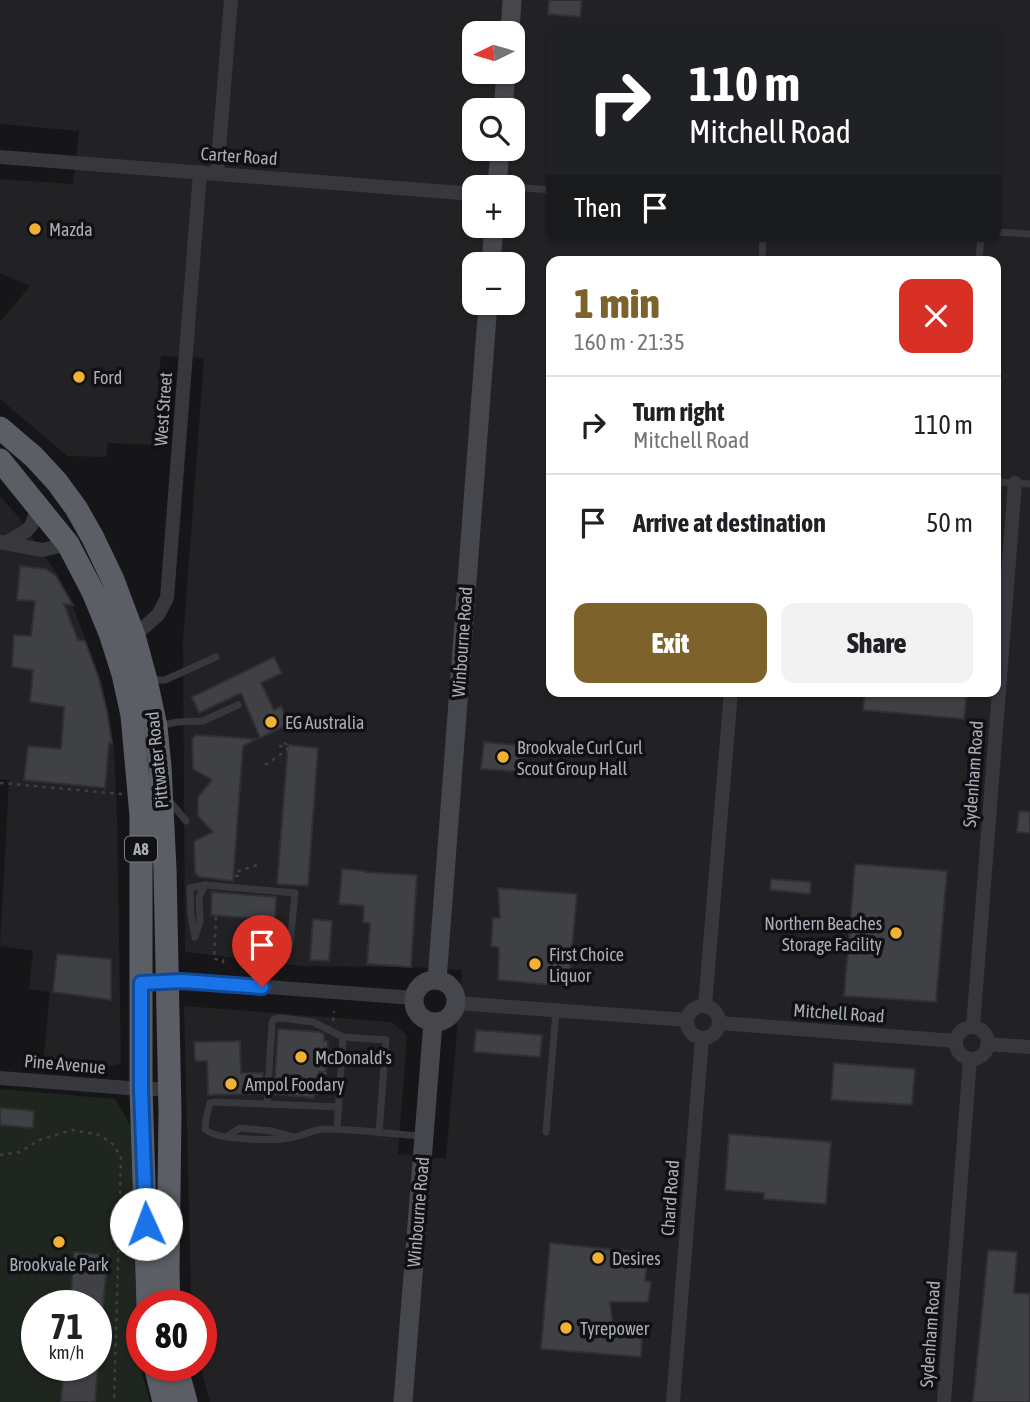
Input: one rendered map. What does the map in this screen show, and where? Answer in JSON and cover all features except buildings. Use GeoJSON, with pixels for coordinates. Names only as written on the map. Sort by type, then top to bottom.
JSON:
{"type":"FeatureCollection","features":[{"type":"Feature","properties":{"kind":"highway","name":"Pittwater Road"},"geometry":{"type":"LineString","coordinates":[[0,428],[34,457],[57,482],[93,538],[113,580],[134,636],[156,727],[150,793],[141,816],[141,1089],[147,1290]]}},
{"type":"Feature","properties":{"kind":"highway","name":"Pittwater Road"},"geometry":{"type":"LineString","coordinates":[[0,460],[68,544],[93,592],[123,674],[150,793],[165,869],[169,1089],[168,1290]]}},
{"type":"Feature","properties":{"kind":"highway"},"geometry":{"type":"LineString","coordinates":[[68,544],[76,508]]}},
{"type":"Feature","properties":{"kind":"highway"},"geometry":{"type":"LineString","coordinates":[[159,1381],[164,1402]]}},
{"type":"Feature","properties":{"kind":"highway"},"geometry":{"type":"LineString","coordinates":[[180,1381],[186,1402]]}},
{"type":"Feature","properties":{"kind":"main road"},"geometry":{"type":"LineString","coordinates":[[511,21],[512,0]]}},
{"type":"Feature","properties":{"kind":"main road","name":"Winbourne Road"},"geometry":{"type":"LineString","coordinates":[[437,980],[487,315]]}},
{"type":"Feature","properties":{"kind":"main road"},"geometry":{"type":"LineString","coordinates":[[437,980],[453,990],[456,1003],[451,1015],[440,1022],[433,1022],[426,1021],[416,1012],[414,998],[422,985],[437,980]]}},
{"type":"Feature","properties":{"kind":"main road","name":"Winbourne Road"},"geometry":{"type":"LineString","coordinates":[[403,1402],[433,1022]]}},
{"type":"Feature","properties":{"kind":"street"},"geometry":{"type":"LineString","coordinates":[[217,173],[231,0]]}},
{"type":"Feature","properties":{"kind":"street","name":"Carter Road"},"geometry":{"type":"LineString","coordinates":[[0,157],[462,193]]}},
{"type":"Feature","properties":{"kind":"street","name":"West Street"},"geometry":{"type":"LineString","coordinates":[[134,636],[158,615],[167,597],[200,172]]}},
{"type":"Feature","properties":{"kind":"street","name":"Sydenham Road"},"geometry":{"type":"LineString","coordinates":[[973,1027],[1023,483]]}},
{"type":"Feature","properties":{"kind":"street"},"geometry":{"type":"LineString","coordinates":[[2,542],[31,527],[37,505]]}},
{"type":"Feature","properties":{"kind":"street"},"geometry":{"type":"LineString","coordinates":[[2,542],[42,550],[68,544]]}},
{"type":"Feature","properties":{"kind":"street"},"geometry":{"type":"LineString","coordinates":[[705,1006],[731,697]]}},
{"type":"Feature","properties":{"kind":"street"},"geometry":{"type":"LineString","coordinates":[[141,983],[187,981],[414,998]]}},
{"type":"Feature","properties":{"kind":"street"},"geometry":{"type":"LineString","coordinates":[[456,1003],[687,1020]]}},
{"type":"Feature","properties":{"kind":"street"},"geometry":{"type":"LineString","coordinates":[[705,1006],[716,1011],[720,1023],[713,1035],[702,1038],[691,1033],[687,1020],[693,1009],[705,1006]]}},
{"type":"Feature","properties":{"kind":"street","name":"Mitchell Road"},"geometry":{"type":"LineString","coordinates":[[720,1023],[956,1041]]}},
{"type":"Feature","properties":{"kind":"street"},"geometry":{"type":"LineString","coordinates":[[973,1027],[986,1035],[987,1044],[982,1055],[970,1059],[960,1053],[956,1041],[962,1029],[973,1027]]}},
{"type":"Feature","properties":{"kind":"street","name":"Chard Road"},"geometry":{"type":"LineString","coordinates":[[673,1402],[702,1038]]}},
{"type":"Feature","properties":{"kind":"street"},"geometry":{"type":"LineString","coordinates":[[987,1044],[1030,1047]]}},
{"type":"Feature","properties":{"kind":"street","name":"Sydenham Road"},"geometry":{"type":"LineString","coordinates":[[944,1402],[970,1059]]}},
{"type":"Feature","properties":{"kind":"street","name":"Pine Avenue"},"geometry":{"type":"LineString","coordinates":[[0,1078],[169,1089]]}},
{"type":"Feature","properties":{"kind":"lane"},"geometry":{"type":"LineString","coordinates":[[525,188],[546,190]]}},
{"type":"Feature","properties":{"kind":"lane"},"geometry":{"type":"LineString","coordinates":[[1001,232],[1030,234]]}},
{"type":"Feature","properties":{"kind":"lane"},"geometry":{"type":"LineString","coordinates":[[1001,482],[1023,483]]}},
{"type":"Feature","properties":{"kind":"lane"},"geometry":{"type":"LineString","coordinates":[[146,680],[165,680],[216,657]]}},
{"type":"Feature","properties":{"kind":"lane"},"geometry":{"type":"LineString","coordinates":[[156,727],[203,720],[238,705]]}},
{"type":"Feature","properties":{"kind":"lane"},"geometry":{"type":"LineString","coordinates":[[150,793],[186,821]]}},
{"type":"Feature","properties":{"kind":"lane"},"geometry":{"type":"LineString","coordinates":[[195,937],[190,888],[205,885],[295,892],[290,944]]}},
{"type":"Feature","properties":{"kind":"lane"},"geometry":{"type":"LineString","coordinates":[[546,1132],[556,1011]]}},
{"type":"Feature","properties":{"kind":"lane"},"geometry":{"type":"LineString","coordinates":[[267,1104],[274,1019],[313,1022],[344,1037],[386,1040],[379,1133]]}},
{"type":"Feature","properties":{"kind":"lane"},"geometry":{"type":"LineString","coordinates":[[337,1129],[344,1037]]}},
{"type":"Feature","properties":{"kind":"lane"},"geometry":{"type":"LineString","coordinates":[[339,1107],[215,1102],[210,1103],[205,1129],[208,1133],[226,1137],[270,1140],[294,1138],[321,1129],[424,1136]]}},
{"type":"Feature","properties":{"kind":"path"},"geometry":{"type":"LineString","coordinates":[[265,764],[287,751],[288,744],[281,743],[280,746],[287,747],[286,750],[273,759]]}},
{"type":"Feature","properties":{"kind":"path"},"geometry":{"type":"LineString","coordinates":[[0,783],[150,793]]}},
{"type":"Feature","properties":{"kind":"path"},"geometry":{"type":"LineString","coordinates":[[235,877],[236,872],[256,866]]}},
{"type":"Feature","properties":{"kind":"path"},"geometry":{"type":"LineString","coordinates":[[216,918],[214,959],[223,960],[223,965]]}},
{"type":"Feature","properties":{"kind":"path"},"geometry":{"type":"LineString","coordinates":[[332,1032],[334,1011]]}},
{"type":"Feature","properties":{"kind":"path"},"geometry":{"type":"LineString","coordinates":[[314,1106],[319,1075],[328,1074],[329,1064]]}},
{"type":"Feature","properties":{"kind":"path"},"geometry":{"type":"LineString","coordinates":[[0,1155],[20,1152],[39,1140],[72,1130],[100,1135],[114,1145],[121,1158],[114,1402]]}},
{"type":"Feature","properties":{"kind":"shaded area"},"geometry":{"type":"Polygon","coordinates":[[[0,0],[1030,0],[1030,1402],[210,1402],[204,1381],[217,1381],[217,1290],[191,1290],[184,1006],[391,1022],[407,1035],[398,1154],[446,1159],[462,970],[302,966],[185,952],[183,641],[204,358],[161,356],[153,445],[108,443],[106,457],[67,456],[0,399],[0,322],[30,286],[0,273],[0,179],[73,184],[79,131],[0,124],[0,0]]]}},
{"type":"Feature","properties":{"kind":"shaded area"},"geometry":{"type":"Polygon","coordinates":[[[0,496],[20,519],[58,576],[75,612],[102,684],[114,749],[121,1064],[107,1067],[43,1063],[50,992],[29,989],[33,951],[0,946],[9,780],[0,779],[0,496]]]}},
{"type":"Feature","properties":{"kind":"shaded area","name":"Brookvale Park"},"geometry":{"type":"Polygon","coordinates":[[[0,1089],[115,1099],[131,1126],[136,1290],[126,1290],[126,1381],[144,1381],[150,1402],[0,1402],[0,1089]]]}},
{"type":"Feature","properties":{"kind":"place","name":"Mazda"},"geometry":{"type":"Point","coordinates":[35,229]}},
{"type":"Feature","properties":{"kind":"place","name":"Ford"},"geometry":{"type":"Point","coordinates":[79,377]}},
{"type":"Feature","properties":{"kind":"place","name":"EG Australia"},"geometry":{"type":"Point","coordinates":[271,722]}},
{"type":"Feature","properties":{"kind":"place","name":"Brookvale Curl Curl Scout Group Hall"},"geometry":{"type":"Point","coordinates":[503,757]}},
{"type":"Feature","properties":{"kind":"place","name":"Northern Beaches Storage Facility"},"geometry":{"type":"Point","coordinates":[896,933]}},
{"type":"Feature","properties":{"kind":"place","name":"First Choice Liquor"},"geometry":{"type":"Point","coordinates":[535,964]}},
{"type":"Feature","properties":{"kind":"place","name":"McDonald's"},"geometry":{"type":"Point","coordinates":[301,1057]}},
{"type":"Feature","properties":{"kind":"place","name":"Ampol Foodary"},"geometry":{"type":"Point","coordinates":[231,1084]}},
{"type":"Feature","properties":{"kind":"place","name":"Brookvale Park"},"geometry":{"type":"Point","coordinates":[59,1242]}},
{"type":"Feature","properties":{"kind":"place","name":"Desires"},"geometry":{"type":"Point","coordinates":[598,1258]}},
{"type":"Feature","properties":{"kind":"place","name":"Tyrepower"},"geometry":{"type":"Point","coordinates":[566,1328]}},
{"type":"Feature","properties":{"kind":"route"},"geometry":{"type":"LineString","coordinates":[[146,1224],[141,1089],[141,983],[182,981],[262,987]]}}]}
